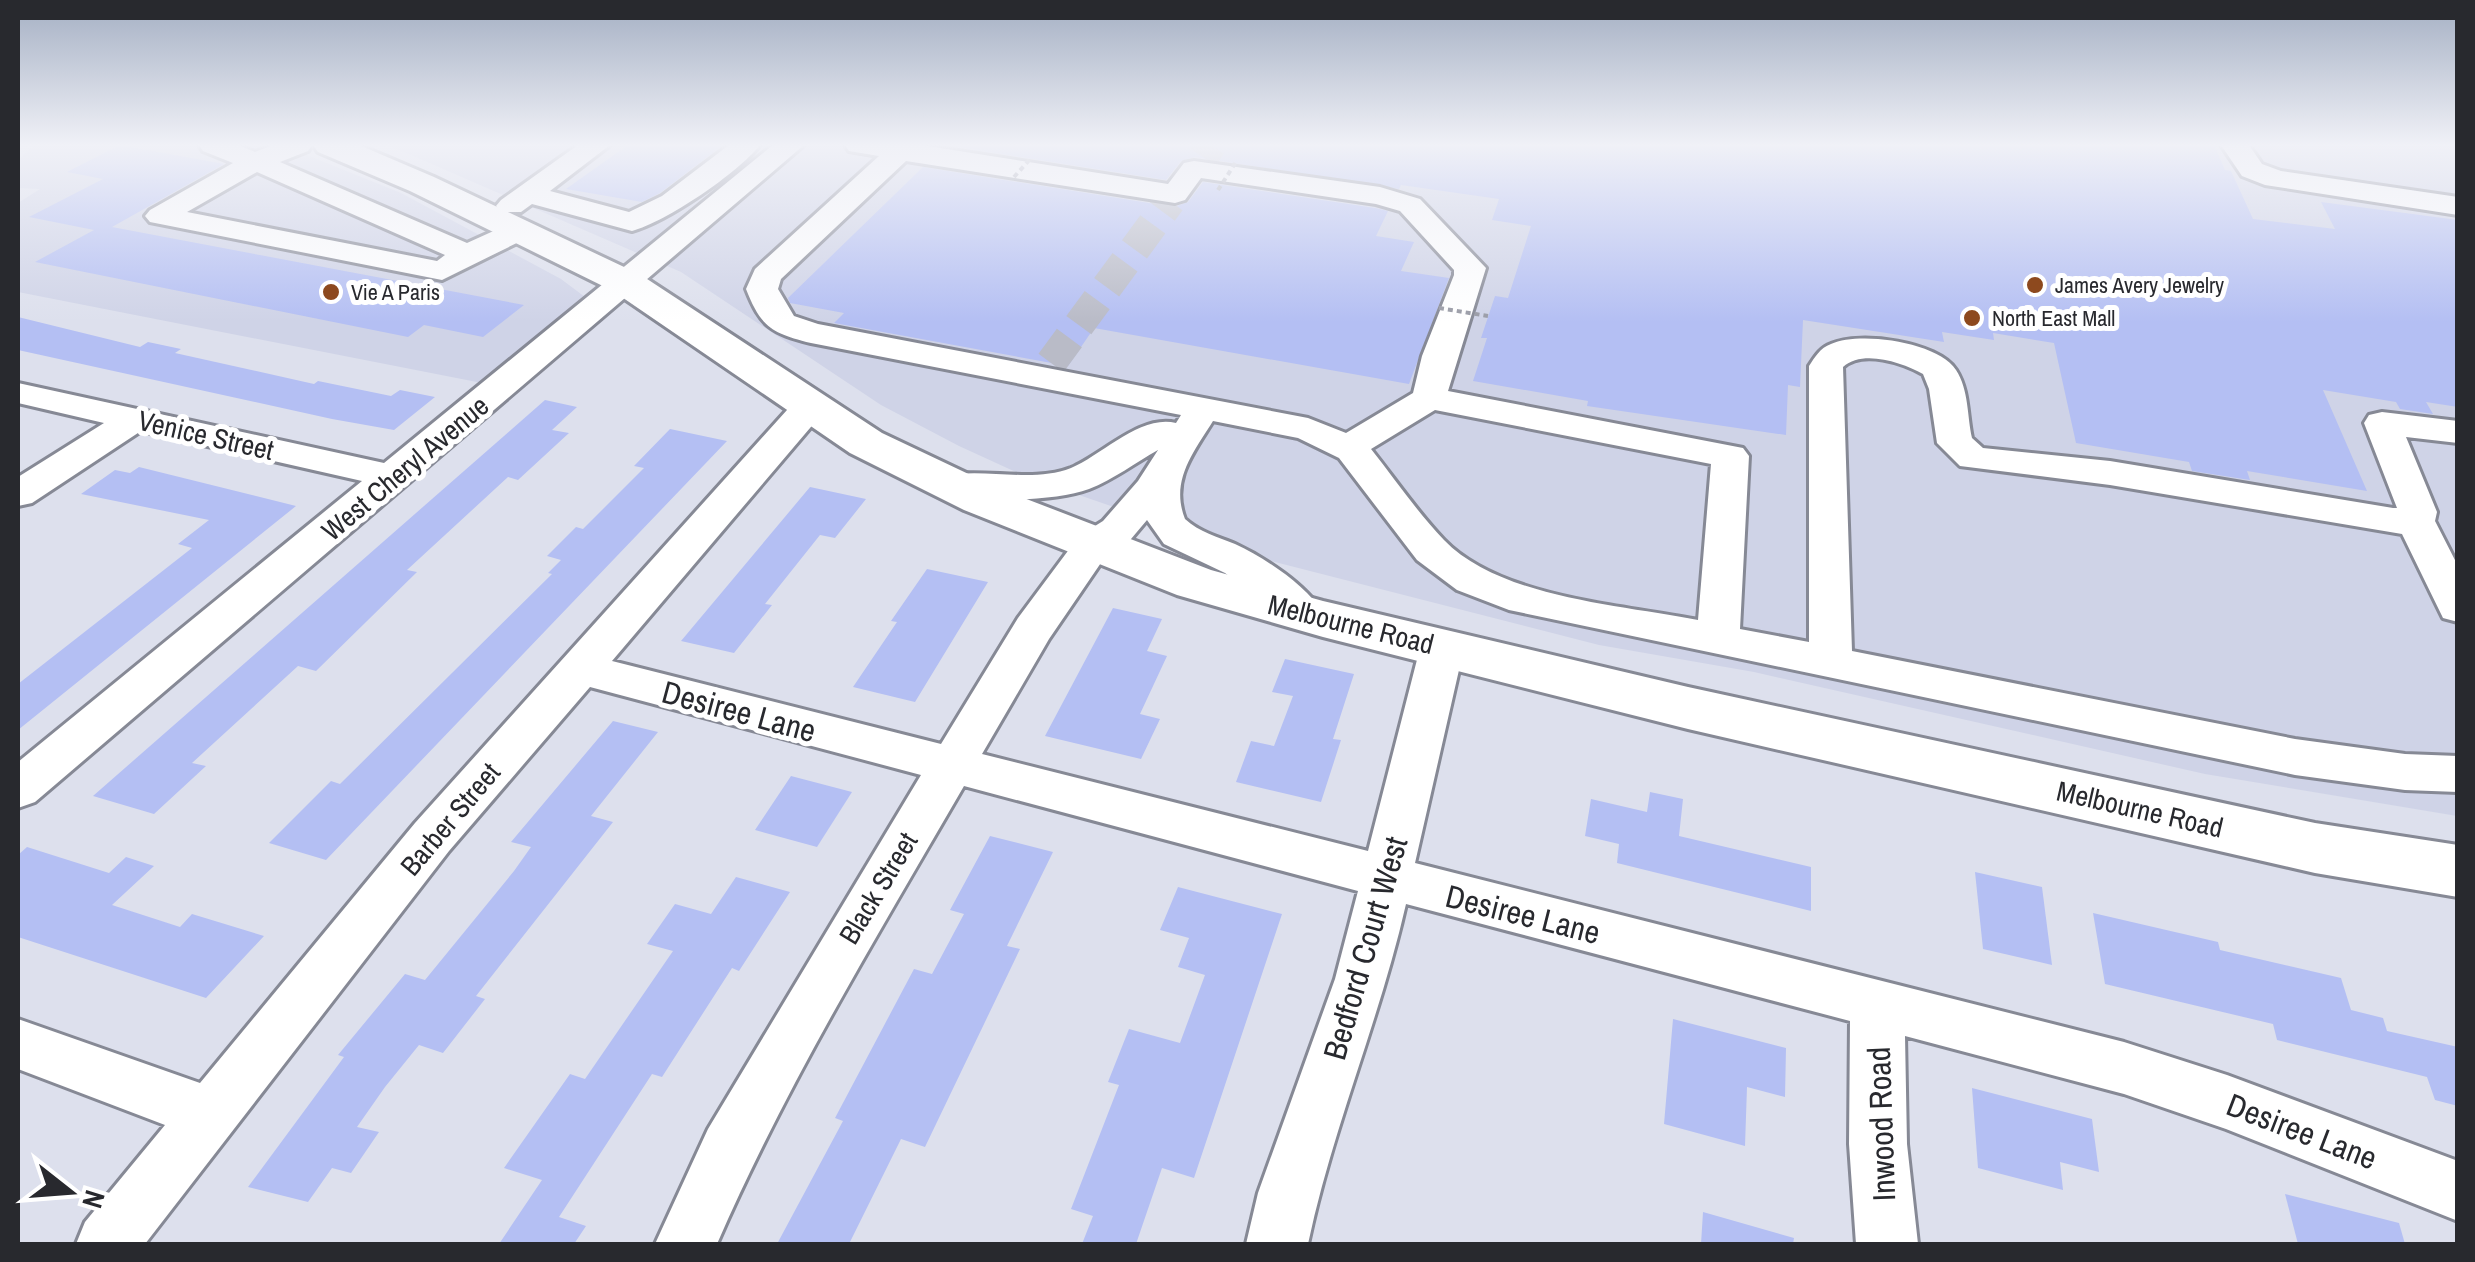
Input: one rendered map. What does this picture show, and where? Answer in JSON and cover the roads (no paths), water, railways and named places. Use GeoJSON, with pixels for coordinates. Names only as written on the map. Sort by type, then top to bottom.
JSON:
{"type":"FeatureCollection","features":[{"type":"Feature","properties":{"kind":"main road","name":"Melbourne Road"},"geometry":{"type":"LineString","coordinates":[[487,204],[514,214],[627,282],[866,443],[1093,545],[1196,582],[1302,613],[1688,708],[2296,844],[2458,871]]}},
{"type":"Feature","properties":{"kind":"street"},"geometry":{"type":"LineString","coordinates":[[181,204],[160,216],[442,271],[526,204]]}},
{"type":"Feature","properties":{"kind":"street"},"geometry":{"type":"LineString","coordinates":[[354,204],[467,254]]}},
{"type":"Feature","properties":{"kind":"street"},"geometry":{"type":"LineString","coordinates":[[514,214],[632,222],[668,204]]}},
{"type":"Feature","properties":{"kind":"street"},"geometry":{"type":"LineString","coordinates":[[682,204],[714,210]]}},
{"type":"Feature","properties":{"kind":"street","name":"West Cheryl Avenue"},"geometry":{"type":"LineString","coordinates":[[18,789],[721,204]]}},
{"type":"Feature","properties":{"kind":"street"},"geometry":{"type":"LineString","coordinates":[[843,204],[766,276],[762,289],[765,304],[782,323],[810,334],[1046,370],[1183,414],[1308,429],[1347,448],[1431,551],[1472,580],[1559,610],[1831,660],[2117,724],[2295,757],[2405,772],[2458,774]]}},
{"type":"Feature","properties":{"kind":"street"},"geometry":{"type":"LineString","coordinates":[[1406,204],[1470,268],[1439,356],[1429,398]]}},
{"type":"Feature","properties":{"kind":"street"},"geometry":{"type":"LineString","coordinates":[[1831,660],[1826,366],[1834,356],[1850,349],[1926,360],[1938,368],[1944,378],[1955,444],[1973,458],[2041,463],[2415,522]]}},
{"type":"Feature","properties":{"kind":"street","name":"Venice Street"},"geometry":{"type":"LineString","coordinates":[[18,392],[395,478]]}},
{"type":"Feature","properties":{"kind":"street"},"geometry":{"type":"LineString","coordinates":[[1347,448],[1429,398],[1730,456],[1718,638]]}},
{"type":"Feature","properties":{"kind":"street","name":"Barber Street"},"geometry":{"type":"LineString","coordinates":[[108,1244],[432,837],[810,408]]}},
{"type":"Feature","properties":{"kind":"street"},"geometry":{"type":"LineString","coordinates":[[1183,414],[1164,472],[1160,508],[1166,524],[1177,536],[1238,562],[1302,613]]}},
{"type":"Feature","properties":{"kind":"street"},"geometry":{"type":"LineString","coordinates":[[953,485],[1022,486],[1077,480],[1110,465],[1183,414]]}},
{"type":"Feature","properties":{"kind":"street"},"geometry":{"type":"LineString","coordinates":[[1093,545],[1097,524],[1183,414]]}},
{"type":"Feature","properties":{"kind":"street"},"geometry":{"type":"LineString","coordinates":[[18,494],[135,419]]}},
{"type":"Feature","properties":{"kind":"street"},"geometry":{"type":"LineString","coordinates":[[2458,432],[2382,423],[2412,494],[2418,512],[2415,522],[2458,608]]}},
{"type":"Feature","properties":{"kind":"street"},"geometry":{"type":"LineString","coordinates":[[1093,545],[1117,530],[1164,472]]}},
{"type":"Feature","properties":{"kind":"street","name":"Black Street"},"geometry":{"type":"LineString","coordinates":[[686,1244],[748,1116],[950,767],[1033,629],[1093,545]]}},
{"type":"Feature","properties":{"kind":"street","name":"Bedford Court West"},"geometry":{"type":"LineString","coordinates":[[1277,1244],[1288,1192],[1362,979],[1442,648]]}},
{"type":"Feature","properties":{"kind":"street","name":"Desiree Lane"},"geometry":{"type":"LineString","coordinates":[[578,668],[2124,1068],[2228,1102],[2458,1191]]}},
{"type":"Feature","properties":{"kind":"street","name":"Inwood Road"},"geometry":{"type":"LineString","coordinates":[[1877,1004],[1878,1144],[1887,1244]]}},
{"type":"Feature","properties":{"kind":"street"},"geometry":{"type":"LineString","coordinates":[[18,1044],[208,1114]]}},
{"type":"Feature","properties":{"kind":"tunnel"},"geometry":{"type":"LineString","coordinates":[[1051,363],[1168,204]]}},
{"type":"Feature","properties":{"kind":"place","name":"James Avery Jewelry"},"geometry":{"type":"Point","coordinates":[2035,285]}},
{"type":"Feature","properties":{"kind":"place","name":"Vie A Paris"},"geometry":{"type":"Point","coordinates":[331,292]}},
{"type":"Feature","properties":{"kind":"place","name":"North East Mall"},"geometry":{"type":"Point","coordinates":[1972,318]}}]}
